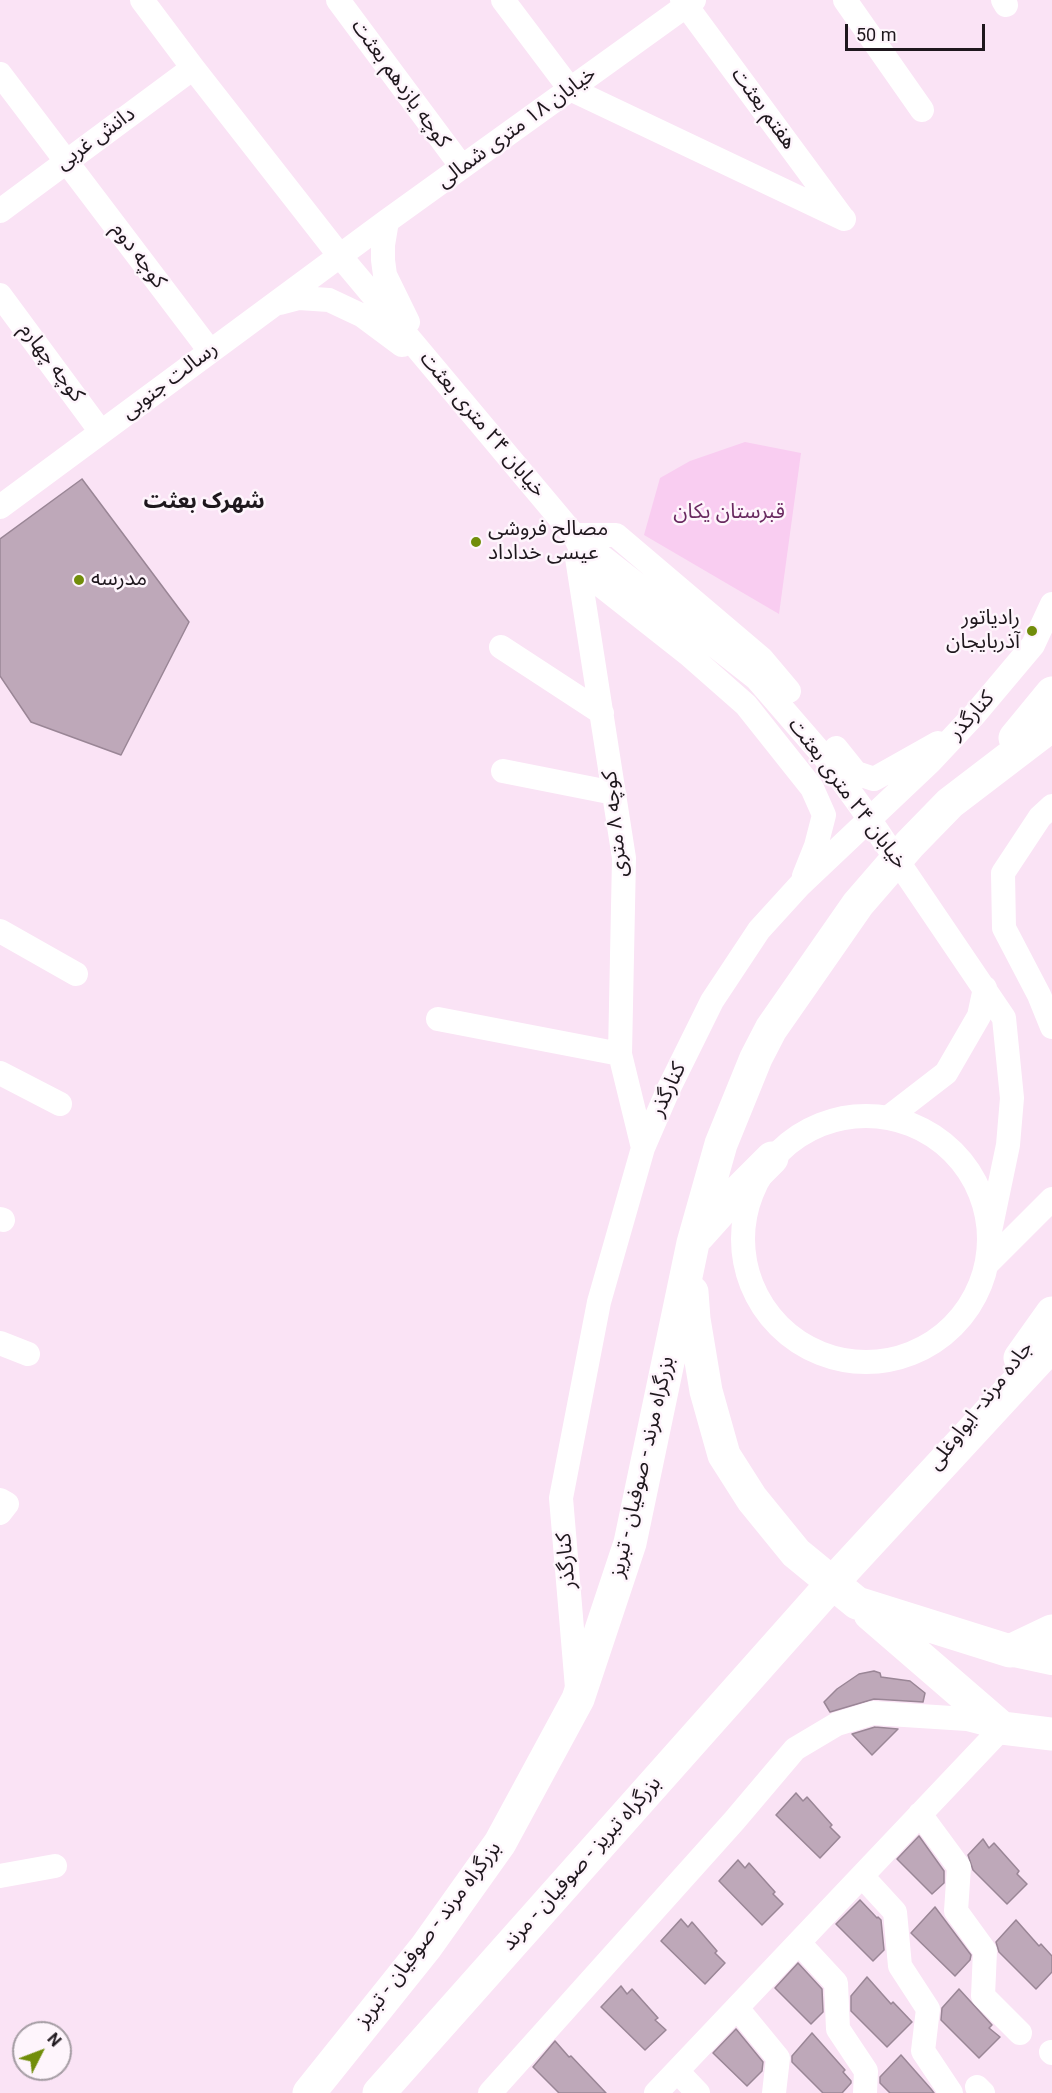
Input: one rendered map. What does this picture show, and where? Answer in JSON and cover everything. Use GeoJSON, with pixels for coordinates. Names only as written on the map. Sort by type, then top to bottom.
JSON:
{"type":"FeatureCollection","features":[{"type":"Feature","properties":{"kind":"highway"},"geometry":{"type":"LineString","coordinates":[[950,803],[1025,727],[1052,693]]}},
{"type":"Feature","properties":{"kind":"highway"},"geometry":{"type":"LineString","coordinates":[[950,803],[1052,725]]}},
{"type":"Feature","properties":{"kind":"highway","name":"بزرگراه مرند - صوفیان - تبریز"},"geometry":{"type":"LineString","coordinates":[[309,2093],[426,1947],[500,1843],[578,1699],[630,1544],[693,1243],[721,1144],[738,1101],[771,1029],[858,904],[882,874],[950,803]]}},
{"type":"Feature","properties":{"kind":"highway"},"geometry":{"type":"LineString","coordinates":[[738,1101],[743,1202]]}},
{"type":"Feature","properties":{"kind":"highway"},"geometry":{"type":"LineString","coordinates":[[772,1158],[743,1202],[693,1243],[691,1272],[694,1319],[706,1391],[724,1455],[752,1499],[796,1553],[858,1603],[1002,1728],[1052,1734]]}},
{"type":"Feature","properties":{"kind":"highway","name":"جاده مرند- ایواوغلی"},"geometry":{"type":"LineString","coordinates":[[909,1499],[1007,1376],[1052,1313]]}},
{"type":"Feature","properties":{"kind":"highway"},"geometry":{"type":"LineString","coordinates":[[909,1499],[1052,1345]]}},
{"type":"Feature","properties":{"kind":"highway","name":"بزرگراه تبریز - صوفیان - مرند"},"geometry":{"type":"LineString","coordinates":[[379,2093],[909,1499]]}},
{"type":"Feature","properties":{"kind":"highway"},"geometry":{"type":"LineString","coordinates":[[858,1603],[1010,1651],[1052,1631]]}},
{"type":"Feature","properties":{"kind":"main road"},"geometry":{"type":"LineString","coordinates":[[1010,1651],[1052,1660]]}},
{"type":"Feature","properties":{"kind":"street","name":"خیابان ۲۴ متری بعثت"},"geometry":{"type":"LineString","coordinates":[[142,0],[340,256],[574,535],[756,678],[827,760],[861,807],[1004,1018],[1012,1098],[1008,1145],[990,1231]]}},
{"type":"Feature","properties":{"kind":"street","name":"کوچه یازدهم بعثت"},"geometry":{"type":"LineString","coordinates":[[338,0],[462,167]]}},
{"type":"Feature","properties":{"kind":"street"},"geometry":{"type":"LineString","coordinates":[[503,0],[570,90]]}},
{"type":"Feature","properties":{"kind":"street"},"geometry":{"type":"LineString","coordinates":[[845,0],[922,110]]}},
{"type":"Feature","properties":{"kind":"street","name":"خیابان ۱۸ متری شمالی"},"geometry":{"type":"LineString","coordinates":[[340,256],[570,90],[687,2]]}},
{"type":"Feature","properties":{"kind":"street","name":"هفتم بعثت"},"geometry":{"type":"LineString","coordinates":[[570,90],[844,219],[687,2]]}},
{"type":"Feature","properties":{"kind":"street","name":"دانش غربی"},"geometry":{"type":"LineString","coordinates":[[0,211],[193,68]]}},
{"type":"Feature","properties":{"kind":"street","name":"کوچه دوم"},"geometry":{"type":"LineString","coordinates":[[0,74],[210,351]]}},
{"type":"Feature","properties":{"kind":"street"},"geometry":{"type":"LineString","coordinates":[[387,221],[383,252],[385,275],[430,364]]}},
{"type":"Feature","properties":{"kind":"street","name":"رسالت جنوبی"},"geometry":{"type":"LineString","coordinates":[[0,507],[340,256]]}},
{"type":"Feature","properties":{"kind":"street","name":"کوچه چهارم"},"geometry":{"type":"LineString","coordinates":[[0,295],[101,432]]}},
{"type":"Feature","properties":{"kind":"street"},"geometry":{"type":"LineString","coordinates":[[275,304],[299,298],[316,297],[342,304],[363,316],[430,364]]}},
{"type":"Feature","properties":{"kind":"street"},"geometry":{"type":"LineString","coordinates":[[800,885],[816,846],[824,815],[812,788],[746,705],[688,654],[598,583],[574,535],[616,535],[762,659],[856,773],[874,779],[958,732]]}},
{"type":"Feature","properties":{"kind":"street","name":"کوچه ۸ متری"},"geometry":{"type":"LineString","coordinates":[[574,535],[624,858],[620,1054],[643,1148]]}},
{"type":"Feature","properties":{"kind":"street","name":"کنارگذر"},"geometry":{"type":"LineString","coordinates":[[578,1699],[561,1498],[599,1302],[643,1148],[669,1088],[712,1001],[759,930],[800,885],[930,762],[958,732],[1033,645],[1052,604]]}},
{"type":"Feature","properties":{"kind":"street"},"geometry":{"type":"LineString","coordinates":[[501,648],[602,713]]}},
{"type":"Feature","properties":{"kind":"street"},"geometry":{"type":"LineString","coordinates":[[503,771],[614,793]]}},
{"type":"Feature","properties":{"kind":"street"},"geometry":{"type":"LineString","coordinates":[[1052,806],[1040,817],[1003,873],[1004,928],[1039,996],[1052,1027]]}},
{"type":"Feature","properties":{"kind":"street"},"geometry":{"type":"LineString","coordinates":[[0,931],[76,974]]}},
{"type":"Feature","properties":{"kind":"street"},"geometry":{"type":"LineString","coordinates":[[889,1117],[946,1073],[978,1016],[984,988]]}},
{"type":"Feature","properties":{"kind":"street"},"geometry":{"type":"LineString","coordinates":[[438,1019],[620,1054]]}},
{"type":"Feature","properties":{"kind":"street"},"geometry":{"type":"LineString","coordinates":[[0,1073],[60,1104]]}},
{"type":"Feature","properties":{"kind":"street"},"geometry":{"type":"LineString","coordinates":[[743,1202],[742,1248],[749,1280],[764,1309],[785,1333],[813,1351],[843,1361],[876,1363],[907,1357],[936,1342],[961,1321],[967,1312],[978,1294],[988,1263],[990,1231],[984,1199],[969,1170],[947,1145],[920,1128],[889,1117],[856,1116],[825,1122],[796,1137],[772,1158]]}},
{"type":"Feature","properties":{"kind":"street"},"geometry":{"type":"LineString","coordinates":[[988,1263],[1052,1199]]}},
{"type":"Feature","properties":{"kind":"street"},"geometry":{"type":"LineString","coordinates":[[0,1343],[28,1354]]}},
{"type":"Feature","properties":{"kind":"street"},"geometry":{"type":"LineString","coordinates":[[490,2093],[734,1821],[795,1749],[837,1724],[873,1713],[967,1719],[1002,1728],[656,2093]]}},
{"type":"Feature","properties":{"kind":"street"},"geometry":{"type":"LineString","coordinates":[[920,1814],[958,1867],[956,1911],[985,1951],[983,1996],[1020,2033]]}},
{"type":"Feature","properties":{"kind":"street"},"geometry":{"type":"LineString","coordinates":[[0,1876],[55,1866]]}},
{"type":"Feature","properties":{"kind":"street"},"geometry":{"type":"LineString","coordinates":[[862,1876],[895,1912],[900,1966],[928,2009],[923,2051],[951,2093]]}},
{"type":"Feature","properties":{"kind":"street"},"geometry":{"type":"LineString","coordinates":[[798,1943],[836,1983],[838,2029],[866,2071],[865,2093]]}},
{"type":"Feature","properties":{"kind":"street"},"geometry":{"type":"LineString","coordinates":[[737,2008],[778,2058],[774,2093]]}},
{"type":"Feature","properties":{"kind":"street"},"geometry":{"type":"LineString","coordinates":[[677,2071],[698,2093]]}},
{"type":"Feature","properties":{"kind":"green space","name":"قبرستان یکان"},"geometry":{"type":"Polygon","coordinates":[[[745,442],[801,453],[779,614],[644,535],[660,478],[690,461],[745,442]]]}},
{"type":"Feature","properties":{"kind":"building","name":"مدرسه"},"geometry":{"type":"Polygon","coordinates":[[[82,479],[189,622],[121,755],[31,722],[0,676],[0,539],[82,479]]]}},
{"type":"Feature","properties":{"kind":"building"},"geometry":{"type":"Polygon","coordinates":[[[874,1671],[880,1673],[881,1677],[910,1681],[925,1693],[923,1702],[874,1699],[830,1712],[824,1702],[837,1689],[859,1674],[874,1671]]]}},
{"type":"Feature","properties":{"kind":"building"},"geometry":{"type":"Polygon","coordinates":[[[875,1727],[898,1729],[872,1755],[852,1734],[875,1727]]]}},
{"type":"Feature","properties":{"kind":"building"},"geometry":{"type":"Polygon","coordinates":[[[796,1793],[803,1801],[807,1797],[840,1837],[820,1858],[776,1815],[796,1793]]]}},
{"type":"Feature","properties":{"kind":"building"},"geometry":{"type":"Polygon","coordinates":[[[919,1836],[944,1871],[944,1883],[932,1894],[897,1859],[919,1836]]]}},
{"type":"Feature","properties":{"kind":"building"},"geometry":{"type":"Polygon","coordinates":[[[983,1839],[989,1848],[994,1843],[1019,1871],[1017,1874],[1027,1884],[1007,1904],[973,1870],[968,1855],[983,1839]]]}},
{"type":"Feature","properties":{"kind":"building"},"geometry":{"type":"Polygon","coordinates":[[[738,1860],[745,1868],[749,1863],[783,1904],[762,1925],[719,1881],[738,1860]]]}},
{"type":"Feature","properties":{"kind":"building"},"geometry":{"type":"Polygon","coordinates":[[[860,1900],[881,1920],[884,1950],[873,1961],[836,1924],[860,1900]]]}},
{"type":"Feature","properties":{"kind":"building"},"geometry":{"type":"Polygon","coordinates":[[[935,1907],[971,1955],[970,1960],[955,1976],[911,1933],[935,1907]]]}},
{"type":"Feature","properties":{"kind":"building"},"geometry":{"type":"Polygon","coordinates":[[[681,1919],[688,1927],[692,1922],[725,1963],[705,1984],[661,1941],[681,1919]]]}},
{"type":"Feature","properties":{"kind":"building"},"geometry":{"type":"Polygon","coordinates":[[[1016,1920],[1039,1946],[1041,1944],[1052,1956],[1052,1972],[1036,1989],[999,1952],[996,1942],[1016,1920]]]}},
{"type":"Feature","properties":{"kind":"building"},"geometry":{"type":"Polygon","coordinates":[[[798,1963],[822,1989],[823,2012],[811,2024],[775,1988],[798,1963]]]}},
{"type":"Feature","properties":{"kind":"building"},"geometry":{"type":"Polygon","coordinates":[[[867,1977],[891,2004],[893,2002],[912,2022],[887,2047],[851,2011],[851,1996],[867,1977]]]}},
{"type":"Feature","properties":{"kind":"building"},"geometry":{"type":"Polygon","coordinates":[[[621,1986],[627,1994],[632,1989],[658,2018],[655,2020],[666,2030],[645,2050],[601,2007],[621,1986]]]}},
{"type":"Feature","properties":{"kind":"building"},"geometry":{"type":"Polygon","coordinates":[[[959,1989],[992,2025],[989,2028],[1000,2037],[979,2058],[941,2020],[942,2008],[959,1989]]]}},
{"type":"Feature","properties":{"kind":"building"},"geometry":{"type":"Polygon","coordinates":[[[736,2029],[763,2062],[762,2071],[747,2086],[713,2053],[736,2029]]]}},
{"type":"Feature","properties":{"kind":"building"},"geometry":{"type":"Polygon","coordinates":[[[812,2033],[845,2070],[843,2072],[851,2081],[842,2093],[823,2093],[792,2062],[792,2056],[812,2033]]]}},
{"type":"Feature","properties":{"kind":"building"},"geometry":{"type":"Polygon","coordinates":[[[555,2041],[606,2093],[559,2093],[533,2067],[555,2041]]]}},
{"type":"Feature","properties":{"kind":"building"},"geometry":{"type":"Polygon","coordinates":[[[901,2055],[934,2093],[890,2093],[880,2083],[880,2077],[901,2055]]]}},
{"type":"Feature","properties":{"kind":"place","name":"مصالح فروشی عیسی خداداد"},"geometry":{"type":"Point","coordinates":[476,542]}},
{"type":"Feature","properties":{"kind":"place","name":"مدرسه"},"geometry":{"type":"Point","coordinates":[79,580]}},
{"type":"Feature","properties":{"kind":"place","name":"رادیاتور آذربایجان"},"geometry":{"type":"Point","coordinates":[1032,631]}},
{"type":"Feature","properties":{"kind":"district","name":"شهرک بعثت"},"geometry":{"type":"Point","coordinates":[204,502]}}]}
